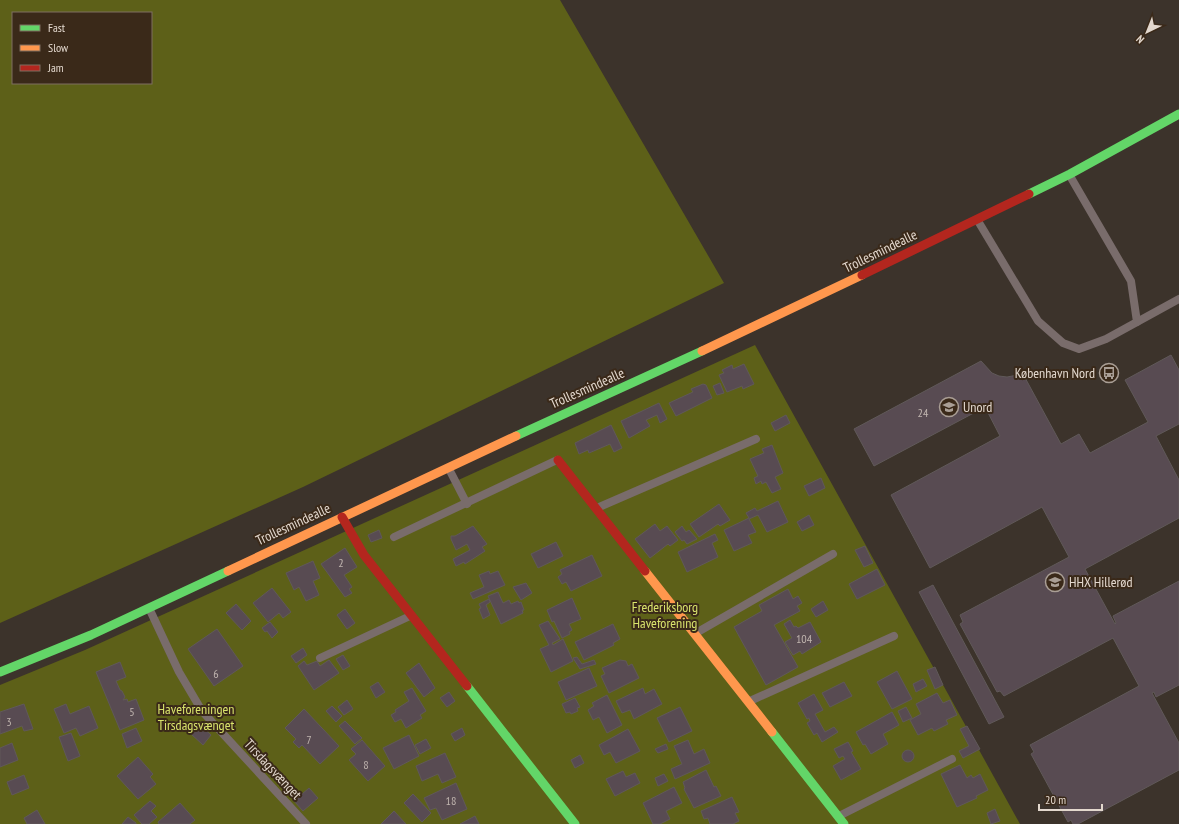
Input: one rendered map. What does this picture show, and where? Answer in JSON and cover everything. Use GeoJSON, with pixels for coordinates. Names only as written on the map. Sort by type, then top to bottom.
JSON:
{"type":"FeatureCollection","features":[{"type":"Feature","properties":{"kind":"street","name":"Trollesmindealle"},"geometry":{"type":"LineString","coordinates":[[0,672],[91,635],[342,517],[748,330],[978,220],[1070,174],[1179,114]]}},
{"type":"Feature","properties":{"kind":"street"},"geometry":{"type":"LineString","coordinates":[[558,460],[696,633],[844,824]]}},
{"type":"Feature","properties":{"kind":"street"},"geometry":{"type":"LineString","coordinates":[[342,517],[364,555],[575,824]]}},
{"type":"Feature","properties":{"kind":"lane"},"geometry":{"type":"LineString","coordinates":[[1070,174],[1131,281],[1137,322]]}},
{"type":"Feature","properties":{"kind":"lane"},"geometry":{"type":"LineString","coordinates":[[978,220],[1038,321],[1063,343],[1079,349],[1106,339],[1179,299]]}},
{"type":"Feature","properties":{"kind":"lane"},"geometry":{"type":"LineString","coordinates":[[596,508],[756,439]]}},
{"type":"Feature","properties":{"kind":"lane"},"geometry":{"type":"LineString","coordinates":[[394,537],[558,460]]}},
{"type":"Feature","properties":{"kind":"lane"},"geometry":{"type":"LineString","coordinates":[[448,468],[467,504]]}},
{"type":"Feature","properties":{"kind":"lane"},"geometry":{"type":"LineString","coordinates":[[696,633],[833,554]]}},
{"type":"Feature","properties":{"kind":"lane","name":"Tirsdagsvænget"},"geometry":{"type":"LineString","coordinates":[[149,608],[179,672],[202,711],[306,824]]}},
{"type":"Feature","properties":{"kind":"lane"},"geometry":{"type":"LineString","coordinates":[[320,658],[412,615]]}},
{"type":"Feature","properties":{"kind":"lane"},"geometry":{"type":"LineString","coordinates":[[749,701],[894,636]]}},
{"type":"Feature","properties":{"kind":"lane"},"geometry":{"type":"LineString","coordinates":[[838,816],[952,759]]}},
{"type":"Feature","properties":{"kind":"green space"},"geometry":{"type":"Polygon","coordinates":[[[0,0],[560,0],[724,283],[303,487],[0,623],[0,0]]]}},
{"type":"Feature","properties":{"kind":"green space","name":"Frederiksborg Haveforening"},"geometry":{"type":"Polygon","coordinates":[[[755,345],[1020,824],[0,824],[0,685],[85,650],[755,345]]]}},
{"type":"Feature","properties":{"kind":"building"},"geometry":{"type":"Polygon","coordinates":[[[1171,355],[1179,370],[1179,424],[1156,436],[1179,480],[1179,518],[1085,569],[1115,624],[1116,623],[1113,616],[1179,581],[1179,685],[1156,697],[1154,692],[1152,693],[1179,743],[1179,770],[1078,824],[1073,824],[1071,820],[1068,822],[1031,754],[1034,752],[1030,745],[1139,686],[1113,638],[1004,696],[1000,691],[997,692],[960,624],[963,622],[960,615],[1069,557],[1042,507],[930,568],[891,495],[1000,436],[985,407],[874,466],[854,429],[981,361],[992,373],[999,376],[1007,377],[1023,374],[1061,444],[1079,434],[1090,453],[1148,422],[1125,380],[1171,355]]]}},
{"type":"Feature","properties":{"kind":"building"},"geometry":{"type":"Polygon","coordinates":[[[744,364],[754,384],[743,389],[742,386],[727,392],[719,375],[724,373],[722,370],[732,365],[733,369],[744,364]]]}},
{"type":"Feature","properties":{"kind":"building"},"geometry":{"type":"Polygon","coordinates":[[[720,383],[724,393],[717,395],[713,386],[720,383]]]}},
{"type":"Feature","properties":{"kind":"building"},"geometry":{"type":"Polygon","coordinates":[[[703,384],[706,385],[712,398],[676,416],[669,403],[693,392],[691,389],[703,384]]]}},
{"type":"Feature","properties":{"kind":"building"},"geometry":{"type":"Polygon","coordinates":[[[659,403],[667,419],[660,423],[657,415],[646,420],[650,426],[629,438],[621,421],[659,403]]]}},
{"type":"Feature","properties":{"kind":"building"},"geometry":{"type":"Polygon","coordinates":[[[786,415],[790,423],[775,431],[771,423],[786,415]]]}},
{"type":"Feature","properties":{"kind":"building"},"geometry":{"type":"Polygon","coordinates":[[[611,425],[622,448],[614,452],[610,444],[589,453],[588,450],[579,454],[575,443],[611,425]]]}},
{"type":"Feature","properties":{"kind":"building"},"geometry":{"type":"Polygon","coordinates":[[[772,445],[783,473],[775,477],[781,489],[772,493],[766,482],[762,484],[761,481],[756,484],[754,478],[758,476],[750,459],[764,453],[762,449],[772,445]]]}},
{"type":"Feature","properties":{"kind":"building"},"geometry":{"type":"Polygon","coordinates":[[[821,478],[825,488],[809,496],[804,486],[821,478]]]}},
{"type":"Feature","properties":{"kind":"building"},"geometry":{"type":"Polygon","coordinates":[[[778,501],[788,522],[767,532],[758,515],[749,519],[756,532],[748,535],[752,543],[734,551],[724,530],[749,518],[746,513],[755,508],[757,511],[778,501]]]}},
{"type":"Feature","properties":{"kind":"building"},"geometry":{"type":"Polygon","coordinates":[[[719,504],[730,520],[720,526],[718,524],[699,537],[690,524],[719,504]]]}},
{"type":"Feature","properties":{"kind":"building"},"geometry":{"type":"Polygon","coordinates":[[[809,515],[814,525],[802,531],[797,522],[809,515]]]}},
{"type":"Feature","properties":{"kind":"building"},"geometry":{"type":"Polygon","coordinates":[[[655,524],[660,531],[667,526],[678,540],[670,546],[668,544],[650,558],[635,539],[655,524]]]}},
{"type":"Feature","properties":{"kind":"building"},"geometry":{"type":"Polygon","coordinates":[[[473,526],[487,544],[482,547],[485,551],[465,564],[464,562],[456,566],[453,559],[470,550],[467,544],[456,550],[451,536],[455,536],[473,526]]]}},
{"type":"Feature","properties":{"kind":"building"},"geometry":{"type":"Polygon","coordinates":[[[682,526],[686,532],[689,530],[697,539],[687,544],[684,540],[682,541],[675,532],[682,526]]]}},
{"type":"Feature","properties":{"kind":"building"},"geometry":{"type":"Polygon","coordinates":[[[379,530],[382,538],[371,542],[368,535],[379,530]]]}},
{"type":"Feature","properties":{"kind":"building"},"geometry":{"type":"Polygon","coordinates":[[[715,534],[718,540],[712,543],[718,557],[687,572],[678,552],[715,534]]]}},
{"type":"Feature","properties":{"kind":"building"},"geometry":{"type":"Polygon","coordinates":[[[556,542],[563,556],[538,568],[531,554],[556,542]]]}},
{"type":"Feature","properties":{"kind":"building"},"geometry":{"type":"Polygon","coordinates":[[[865,546],[873,563],[864,567],[855,550],[865,546]]]}},
{"type":"Feature","properties":{"kind":"building"},"geometry":{"type":"Polygon","coordinates":[[[345,548],[357,567],[344,575],[352,587],[349,589],[352,593],[345,597],[321,564],[345,548]]]}},
{"type":"Feature","properties":{"kind":"building"},"geometry":{"type":"Polygon","coordinates":[[[592,555],[602,576],[571,591],[566,582],[562,584],[558,577],[562,574],[560,570],[592,555]]]}},
{"type":"Feature","properties":{"kind":"building"},"geometry":{"type":"Polygon","coordinates":[[[313,561],[320,578],[313,581],[319,595],[306,601],[299,587],[294,590],[286,573],[313,561]]]}},
{"type":"Feature","properties":{"kind":"building"},"geometry":{"type":"Polygon","coordinates":[[[877,569],[885,585],[857,599],[849,584],[877,569]]]}},
{"type":"Feature","properties":{"kind":"building"},"geometry":{"type":"Polygon","coordinates":[[[489,571],[490,574],[498,571],[505,585],[473,599],[470,593],[484,587],[479,575],[489,571]]]}},
{"type":"Feature","properties":{"kind":"building"},"geometry":{"type":"Polygon","coordinates":[[[526,583],[532,593],[521,600],[513,587],[526,583]]]}},
{"type":"Feature","properties":{"kind":"building"},"geometry":{"type":"Polygon","coordinates":[[[933,585],[1004,717],[989,724],[919,592],[933,585]]]}},
{"type":"Feature","properties":{"kind":"building"},"geometry":{"type":"Polygon","coordinates":[[[272,588],[291,612],[283,618],[279,613],[268,622],[253,603],[272,588]]]}},
{"type":"Feature","properties":{"kind":"building"},"geometry":{"type":"Polygon","coordinates":[[[788,589],[793,599],[798,596],[802,603],[797,606],[800,611],[774,625],[798,667],[766,685],[734,627],[762,611],[759,605],[788,589]]]}},
{"type":"Feature","properties":{"kind":"building"},"geometry":{"type":"Polygon","coordinates":[[[498,592],[503,603],[509,600],[511,604],[518,601],[519,603],[521,602],[524,610],[522,610],[523,613],[501,624],[488,596],[498,592]]]}},
{"type":"Feature","properties":{"kind":"building"},"geometry":{"type":"Polygon","coordinates":[[[572,598],[581,619],[569,624],[572,630],[569,632],[570,634],[562,638],[554,621],[552,622],[547,610],[572,598]]]}},
{"type":"Feature","properties":{"kind":"building"},"geometry":{"type":"Polygon","coordinates":[[[489,599],[490,602],[486,605],[490,615],[483,619],[479,609],[481,608],[479,604],[489,599]]]}},
{"type":"Feature","properties":{"kind":"building"},"geometry":{"type":"Polygon","coordinates":[[[823,601],[828,610],[816,617],[811,609],[823,601]]]}},
{"type":"Feature","properties":{"kind":"building"},"geometry":{"type":"Polygon","coordinates":[[[236,604],[251,621],[242,630],[226,613],[236,604]]]}},
{"type":"Feature","properties":{"kind":"building"},"geometry":{"type":"Polygon","coordinates":[[[345,609],[355,623],[347,629],[337,615],[345,609]]]}},
{"type":"Feature","properties":{"kind":"building"},"geometry":{"type":"Polygon","coordinates":[[[790,620],[794,627],[796,626],[798,628],[810,622],[821,642],[802,654],[800,651],[793,655],[785,642],[792,638],[784,624],[790,620]]]}},
{"type":"Feature","properties":{"kind":"building"},"geometry":{"type":"Polygon","coordinates":[[[548,621],[560,639],[552,643],[553,645],[563,639],[573,661],[551,672],[540,649],[549,645],[539,625],[548,621]]]}},
{"type":"Feature","properties":{"kind":"building"},"geometry":{"type":"Polygon","coordinates":[[[270,622],[278,632],[272,638],[267,631],[265,632],[262,628],[270,622]]]}},
{"type":"Feature","properties":{"kind":"building"},"geometry":{"type":"Polygon","coordinates":[[[613,624],[620,639],[613,643],[614,645],[584,660],[575,642],[613,624]]]}},
{"type":"Feature","properties":{"kind":"building"},"geometry":{"type":"Polygon","coordinates":[[[217,629],[243,666],[214,686],[188,649],[217,629]]]}},
{"type":"Feature","properties":{"kind":"building"},"geometry":{"type":"Polygon","coordinates":[[[303,648],[307,655],[296,663],[291,656],[303,648]]]}},
{"type":"Feature","properties":{"kind":"building"},"geometry":{"type":"Polygon","coordinates":[[[343,655],[350,666],[343,670],[336,659],[343,655]]]}},
{"type":"Feature","properties":{"kind":"building"},"geometry":{"type":"Polygon","coordinates":[[[577,657],[582,664],[594,660],[596,664],[580,669],[573,658],[577,657]]]}},
{"type":"Feature","properties":{"kind":"building"},"geometry":{"type":"Polygon","coordinates":[[[329,660],[339,673],[314,690],[298,666],[304,661],[307,665],[317,661],[320,666],[329,660]]]}},
{"type":"Feature","properties":{"kind":"building"},"geometry":{"type":"Polygon","coordinates":[[[620,660],[626,661],[628,666],[632,664],[639,678],[609,693],[601,676],[605,674],[602,668],[620,660]]]}},
{"type":"Feature","properties":{"kind":"building"},"geometry":{"type":"Polygon","coordinates":[[[120,662],[126,677],[116,681],[125,697],[123,700],[127,699],[128,702],[136,699],[144,720],[120,730],[96,672],[120,662]]]}},
{"type":"Feature","properties":{"kind":"building"},"geometry":{"type":"Polygon","coordinates":[[[419,663],[435,688],[424,697],[406,673],[419,663]]]}},
{"type":"Feature","properties":{"kind":"building"},"geometry":{"type":"Polygon","coordinates":[[[935,667],[943,685],[935,689],[927,670],[935,667]]]}},
{"type":"Feature","properties":{"kind":"building"},"geometry":{"type":"Polygon","coordinates":[[[589,668],[597,686],[566,700],[558,682],[589,668]]]}},
{"type":"Feature","properties":{"kind":"building"},"geometry":{"type":"Polygon","coordinates":[[[897,671],[912,699],[892,709],[877,682],[897,671]]]}},
{"type":"Feature","properties":{"kind":"building"},"geometry":{"type":"Polygon","coordinates":[[[923,679],[927,686],[916,692],[913,684],[923,679]]]}},
{"type":"Feature","properties":{"kind":"building"},"geometry":{"type":"Polygon","coordinates":[[[378,682],[385,692],[376,698],[370,687],[378,682]]]}},
{"type":"Feature","properties":{"kind":"building"},"geometry":{"type":"Polygon","coordinates":[[[844,682],[852,696],[830,707],[822,693],[844,682]]]}},
{"type":"Feature","properties":{"kind":"building"},"geometry":{"type":"Polygon","coordinates":[[[412,688],[426,711],[420,715],[422,718],[406,728],[401,719],[395,722],[391,715],[396,712],[395,710],[409,701],[404,692],[412,688]]]}},
{"type":"Feature","properties":{"kind":"building"},"geometry":{"type":"Polygon","coordinates":[[[643,688],[645,694],[654,689],[662,704],[634,719],[630,710],[622,713],[616,701],[643,688]]]}},
{"type":"Feature","properties":{"kind":"building"},"geometry":{"type":"Polygon","coordinates":[[[449,692],[455,701],[447,707],[440,698],[449,692]]]}},
{"type":"Feature","properties":{"kind":"building"},"geometry":{"type":"Polygon","coordinates":[[[937,693],[943,703],[950,700],[957,715],[946,720],[948,724],[934,731],[932,728],[918,735],[910,720],[921,714],[916,704],[937,693]]]}},
{"type":"Feature","properties":{"kind":"building"},"geometry":{"type":"Polygon","coordinates":[[[814,694],[823,710],[815,714],[825,732],[834,727],[838,732],[822,742],[817,733],[814,735],[807,723],[810,721],[809,718],[807,719],[798,703],[814,694]]]}},
{"type":"Feature","properties":{"kind":"building"},"geometry":{"type":"Polygon","coordinates":[[[607,695],[622,725],[607,733],[599,717],[593,720],[588,710],[594,706],[592,703],[607,695]]]}},
{"type":"Feature","properties":{"kind":"building"},"geometry":{"type":"Polygon","coordinates":[[[575,698],[580,707],[577,708],[578,711],[571,714],[570,712],[566,713],[562,704],[575,698]]]}},
{"type":"Feature","properties":{"kind":"building"},"geometry":{"type":"Polygon","coordinates":[[[347,700],[353,709],[344,715],[338,707],[347,700]]]}},
{"type":"Feature","properties":{"kind":"building"},"geometry":{"type":"Polygon","coordinates":[[[24,704],[33,729],[24,731],[22,726],[0,734],[0,712],[24,704]]]}},
{"type":"Feature","properties":{"kind":"building"},"geometry":{"type":"Polygon","coordinates":[[[66,704],[70,714],[89,706],[98,728],[80,736],[76,728],[64,733],[54,709],[66,704]]]}},
{"type":"Feature","properties":{"kind":"building"},"geometry":{"type":"Polygon","coordinates":[[[332,706],[342,716],[336,722],[326,711],[332,706]]]}},
{"type":"Feature","properties":{"kind":"building"},"geometry":{"type":"Polygon","coordinates":[[[680,707],[692,731],[669,742],[657,718],[680,707]]]}},
{"type":"Feature","properties":{"kind":"building"},"geometry":{"type":"Polygon","coordinates":[[[906,707],[912,718],[903,722],[898,711],[906,707]]]}},
{"type":"Feature","properties":{"kind":"building"},"geometry":{"type":"Polygon","coordinates":[[[304,709],[339,746],[320,764],[302,745],[299,748],[293,742],[296,739],[285,728],[304,709]]]}},
{"type":"Feature","properties":{"kind":"building"},"geometry":{"type":"Polygon","coordinates":[[[892,712],[899,725],[883,734],[888,744],[871,754],[865,744],[863,745],[856,732],[892,712]]]}},
{"type":"Feature","properties":{"kind":"building"},"geometry":{"type":"Polygon","coordinates":[[[345,721],[362,738],[355,744],[339,726],[345,721]]]}},
{"type":"Feature","properties":{"kind":"building"},"geometry":{"type":"Polygon","coordinates":[[[199,724],[211,735],[203,745],[190,733],[199,724]]]}},
{"type":"Feature","properties":{"kind":"building"},"geometry":{"type":"Polygon","coordinates":[[[967,726],[980,749],[963,758],[959,751],[969,746],[960,729],[967,726]]]}},
{"type":"Feature","properties":{"kind":"building"},"geometry":{"type":"Polygon","coordinates":[[[136,728],[142,741],[127,748],[122,734],[136,728]]]}},
{"type":"Feature","properties":{"kind":"building"},"geometry":{"type":"Polygon","coordinates":[[[462,728],[465,735],[455,741],[451,734],[462,728]]]}},
{"type":"Feature","properties":{"kind":"building"},"geometry":{"type":"Polygon","coordinates":[[[628,729],[640,751],[616,763],[610,752],[604,755],[599,745],[628,729]]]}},
{"type":"Feature","properties":{"kind":"building"},"geometry":{"type":"Polygon","coordinates":[[[71,733],[80,756],[68,761],[59,737],[71,733]]]}},
{"type":"Feature","properties":{"kind":"building"},"geometry":{"type":"Polygon","coordinates":[[[409,735],[419,756],[394,769],[383,748],[409,735]]]}},
{"type":"Feature","properties":{"kind":"building"},"geometry":{"type":"Polygon","coordinates":[[[426,739],[431,748],[420,754],[415,745],[426,739]]]}},
{"type":"Feature","properties":{"kind":"building"},"geometry":{"type":"Polygon","coordinates":[[[362,740],[385,766],[368,781],[349,760],[356,754],[351,749],[362,740]]]}},
{"type":"Feature","properties":{"kind":"building"},"geometry":{"type":"Polygon","coordinates":[[[688,740],[694,754],[704,749],[710,763],[675,779],[671,769],[682,764],[674,746],[688,740]]]}},
{"type":"Feature","properties":{"kind":"building"},"geometry":{"type":"Polygon","coordinates":[[[848,742],[853,751],[851,752],[861,769],[841,780],[833,766],[845,759],[843,756],[839,758],[834,749],[848,742]]]}},
{"type":"Feature","properties":{"kind":"building"},"geometry":{"type":"Polygon","coordinates":[[[12,743],[18,760],[0,767],[0,748],[12,743]]]}},
{"type":"Feature","properties":{"kind":"building"},"geometry":{"type":"Polygon","coordinates":[[[666,744],[668,749],[658,753],[655,749],[666,744]]]}},
{"type":"Feature","properties":{"kind":"building"},"geometry":{"type":"Polygon","coordinates":[[[908,750],[912,752],[914,756],[912,760],[908,762],[904,760],[902,756],[904,752],[908,750]]]}},
{"type":"Feature","properties":{"kind":"building"},"geometry":{"type":"Polygon","coordinates":[[[445,753],[456,777],[442,783],[438,774],[422,781],[416,766],[445,753]]]}},
{"type":"Feature","properties":{"kind":"building"},"geometry":{"type":"Polygon","coordinates":[[[580,755],[584,763],[575,768],[571,760],[580,755]]]}},
{"type":"Feature","properties":{"kind":"building"},"geometry":{"type":"Polygon","coordinates":[[[138,757],[153,774],[150,777],[156,784],[138,799],[117,776],[138,757]]]}},
{"type":"Feature","properties":{"kind":"building"},"geometry":{"type":"Polygon","coordinates":[[[960,765],[967,778],[971,775],[973,778],[980,774],[988,790],[976,796],[977,798],[957,807],[941,774],[960,765]]]}},
{"type":"Feature","properties":{"kind":"building"},"geometry":{"type":"Polygon","coordinates":[[[706,770],[714,787],[716,786],[721,796],[694,808],[684,789],[683,782],[706,770]]]}},
{"type":"Feature","properties":{"kind":"building"},"geometry":{"type":"Polygon","coordinates":[[[623,771],[626,777],[635,773],[640,783],[615,796],[606,779],[623,771]]]}},
{"type":"Feature","properties":{"kind":"building"},"geometry":{"type":"Polygon","coordinates":[[[664,774],[668,781],[658,786],[655,778],[664,774]]]}},
{"type":"Feature","properties":{"kind":"building"},"geometry":{"type":"Polygon","coordinates":[[[24,775],[29,788],[12,795],[7,782],[24,775]]]}},
{"type":"Feature","properties":{"kind":"building"},"geometry":{"type":"Polygon","coordinates":[[[456,783],[467,809],[442,820],[436,808],[430,810],[424,798],[456,783]]]}},
{"type":"Feature","properties":{"kind":"building"},"geometry":{"type":"Polygon","coordinates":[[[674,787],[682,803],[666,811],[670,819],[660,824],[653,824],[643,803],[674,787]]]}},
{"type":"Feature","properties":{"kind":"building"},"geometry":{"type":"Polygon","coordinates":[[[309,788],[318,798],[303,811],[294,801],[309,788]]]}},
{"type":"Feature","properties":{"kind":"building"},"geometry":{"type":"Polygon","coordinates":[[[413,794],[431,813],[422,822],[404,803],[413,794]]]}},
{"type":"Feature","properties":{"kind":"building"},"geometry":{"type":"Polygon","coordinates":[[[732,797],[739,812],[735,813],[739,821],[733,824],[710,824],[708,818],[704,819],[701,811],[732,797]]]}},
{"type":"Feature","properties":{"kind":"building"},"geometry":{"type":"Polygon","coordinates":[[[150,801],[156,806],[151,811],[157,817],[149,824],[142,824],[134,815],[150,801]]]}},
{"type":"Feature","properties":{"kind":"building"},"geometry":{"type":"Polygon","coordinates":[[[180,803],[195,820],[190,824],[159,824],[158,822],[180,803]]]}},
{"type":"Feature","properties":{"kind":"building"},"geometry":{"type":"Polygon","coordinates":[[[995,809],[1000,821],[991,824],[987,813],[995,809]]]}},
{"type":"Feature","properties":{"kind":"building"},"geometry":{"type":"Polygon","coordinates":[[[37,810],[45,824],[27,824],[24,818],[37,810]]]}},
{"type":"Feature","properties":{"kind":"building"},"geometry":{"type":"Polygon","coordinates":[[[394,811],[406,824],[381,824],[394,811]]]}},
{"type":"Feature","properties":{"kind":"building"},"geometry":{"type":"Polygon","coordinates":[[[475,816],[479,824],[460,824],[475,816]]]}},
{"type":"Feature","properties":{"kind":"building"},"geometry":{"type":"Polygon","coordinates":[[[128,817],[136,823],[136,824],[122,824],[128,817]]]}},
{"type":"Feature","properties":{"kind":"traffic: fast"},"geometry":{"type":"LineString","coordinates":[[1029,194],[1070,174],[1179,114]]}},
{"type":"Feature","properties":{"kind":"traffic: fast"},"geometry":{"type":"LineString","coordinates":[[516,436],[702,351]]}},
{"type":"Feature","properties":{"kind":"traffic: fast"},"geometry":{"type":"LineString","coordinates":[[0,672],[91,635],[228,571]]}},
{"type":"Feature","properties":{"kind":"traffic: fast"},"geometry":{"type":"LineString","coordinates":[[467,686],[575,824]]}},
{"type":"Feature","properties":{"kind":"traffic: fast"},"geometry":{"type":"LineString","coordinates":[[772,732],[844,824]]}},
{"type":"Feature","properties":{"kind":"traffic: slow"},"geometry":{"type":"LineString","coordinates":[[702,351],[862,275]]}},
{"type":"Feature","properties":{"kind":"traffic: slow"},"geometry":{"type":"LineString","coordinates":[[228,571],[516,436]]}},
{"type":"Feature","properties":{"kind":"traffic: slow"},"geometry":{"type":"LineString","coordinates":[[645,571],[772,732]]}},
{"type":"Feature","properties":{"kind":"traffic: jam"},"geometry":{"type":"LineString","coordinates":[[862,275],[1029,194]]}},
{"type":"Feature","properties":{"kind":"traffic: jam"},"geometry":{"type":"LineString","coordinates":[[558,460],[645,571]]}},
{"type":"Feature","properties":{"kind":"traffic: jam"},"geometry":{"type":"LineString","coordinates":[[342,517],[364,555],[467,686]]}},
{"type":"Feature","properties":{"kind":"place","name":"København Nord"},"geometry":{"type":"Point","coordinates":[1109,373]}},
{"type":"Feature","properties":{"kind":"place","name":"Unord"},"geometry":{"type":"Point","coordinates":[949,407]}},
{"type":"Feature","properties":{"kind":"place","name":"HHX Hillerød"},"geometry":{"type":"Point","coordinates":[1055,582]}},
{"type":"Feature","properties":{"kind":"park label","name":"Haveforeningen Tirsdagsvænget"},"geometry":{"type":"Point","coordinates":[196,718]}}]}
